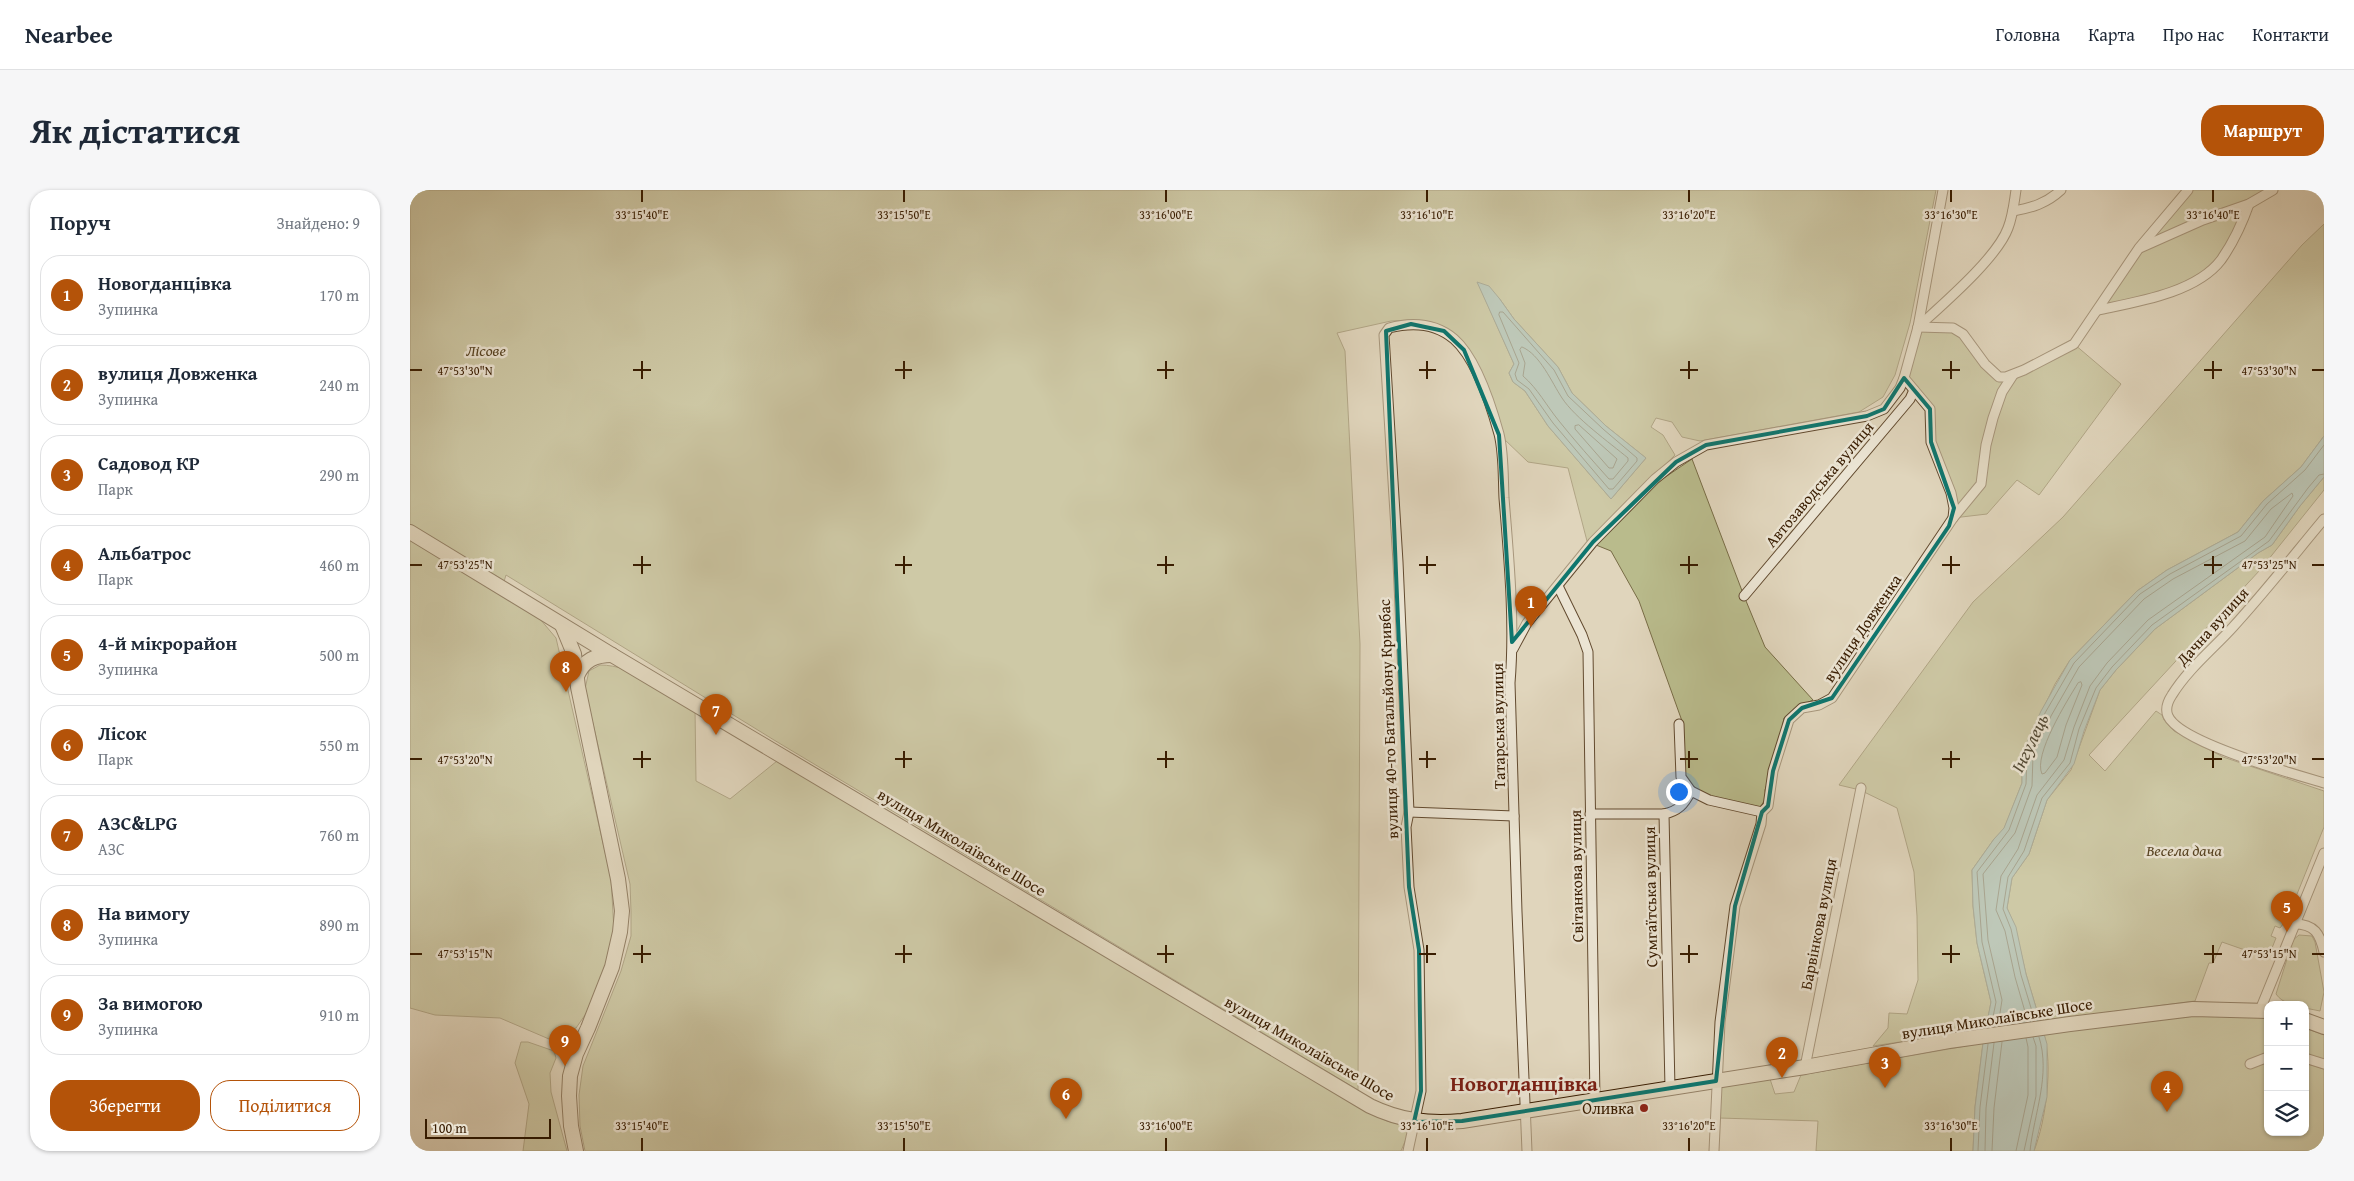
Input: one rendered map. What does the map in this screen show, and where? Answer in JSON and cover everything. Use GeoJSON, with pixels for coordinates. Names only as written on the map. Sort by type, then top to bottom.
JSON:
{"type":"FeatureCollection","features":[{"type":"Feature","properties":{"kind":"main road","name":"вулиця Миколаївське Шосе"},"geometry":{"type":"LineString","coordinates":[[410,532],[612,655],[1370,1106],[1401,1119],[1414,1122],[1439,1123],[1462,1121],[1805,1067],[1949,1041],[2070,1024],[2193,1009],[2264,1011]]}},
{"type":"Feature","properties":{"kind":"main road"},"geometry":{"type":"LineString","coordinates":[[562,625],[573,648],[622,911],[620,932],[612,967],[572,1064],[569,1096],[571,1126],[576,1151]]}},
{"type":"Feature","properties":{"kind":"main road"},"geometry":{"type":"LineString","coordinates":[[577,676],[581,668],[591,658],[612,655]]}},
{"type":"Feature","properties":{"kind":"main road"},"geometry":{"type":"LineString","coordinates":[[2309,1021],[2324,1027]]}},
{"type":"Feature","properties":{"kind":"street"},"geometry":{"type":"LineString","coordinates":[[1513,649],[1527,623],[1593,542],[1656,479],[1676,462],[1706,445],[1867,416],[1884,408],[1900,388],[1912,350],[1918,327],[1943,190]]}},
{"type":"Feature","properties":{"kind":"street"},"geometry":{"type":"LineString","coordinates":[[1918,327],[1957,291],[1995,250],[2008,230],[2016,190]]}},
{"type":"Feature","properties":{"kind":"street"},"geometry":{"type":"LineString","coordinates":[[2013,211],[2037,206],[2053,198],[2061,190]]}},
{"type":"Feature","properties":{"kind":"street"},"geometry":{"type":"LineString","coordinates":[[1918,327],[1953,328],[1963,334],[1993,374],[2006,377],[2013,375],[2074,344],[2139,248],[2188,190]]}},
{"type":"Feature","properties":{"kind":"street"},"geometry":{"type":"LineString","coordinates":[[2139,248],[2203,220],[2250,204],[2273,190]]}},
{"type":"Feature","properties":{"kind":"street"},"geometry":{"type":"LineString","coordinates":[[2098,310],[2158,298],[2200,278],[2220,261],[2240,228],[2250,204]]}},
{"type":"Feature","properties":{"kind":"street","name":"вулиця 40-го Батальйону Кривбас"},"geometry":{"type":"LineString","coordinates":[[1408,1151],[1421,1091],[1419,950],[1409,887],[1406,827],[1409,812],[1398,562],[1384,336],[1390,328],[1400,325],[1431,326]]}},
{"type":"Feature","properties":{"kind":"street","name":"Татарська вулиця"},"geometry":{"type":"LineString","coordinates":[[1431,326],[1454,339],[1464,350],[1480,382],[1499,435],[1513,649],[1510,684],[1527,1151]]}},
{"type":"Feature","properties":{"kind":"street","name":"вулиця Довженка"},"geometry":{"type":"LineString","coordinates":[[1714,1151],[1720,1022],[1735,906],[1761,824],[1762,812],[1768,806],[1773,771],[1789,720],[1802,708],[1819,705],[1832,698],[1953,518],[1981,484],[1986,445],[1993,418],[2002,392],[2013,375]]}},
{"type":"Feature","properties":{"kind":"street"},"geometry":{"type":"LineString","coordinates":[[1904,378],[1930,409],[1931,442],[1950,493],[1954,508],[1953,518]]}},
{"type":"Feature","properties":{"kind":"street","name":"Автозаводська вулиця"},"geometry":{"type":"LineString","coordinates":[[1744,596],[1867,453],[1910,399],[1914,390]]}},
{"type":"Feature","properties":{"kind":"street","name":"Дачна вулиця"},"geometry":{"type":"LineString","coordinates":[[2324,519],[2235,625],[2189,674],[2172,695],[2167,711],[2169,718],[2176,725],[2200,740],[2267,766],[2324,783]]}},
{"type":"Feature","properties":{"kind":"street","name":"Світанкова вулиця"},"geometry":{"type":"LineString","coordinates":[[1558,586],[1582,635],[1588,652],[1596,1100]]}},
{"type":"Feature","properties":{"kind":"street"},"geometry":{"type":"LineString","coordinates":[[1680,724],[1681,778],[1690,791],[1709,800],[1762,812]]}},
{"type":"Feature","properties":{"kind":"street","name":"Барвінкова вулиця"},"geometry":{"type":"LineString","coordinates":[[1805,1067],[1861,788]]}},
{"type":"Feature","properties":{"kind":"street","name":"Сумгаїтська вулиця"},"geometry":{"type":"LineString","coordinates":[[1670,1088],[1664,814],[1675,811],[1685,802],[1690,791]]}},
{"type":"Feature","properties":{"kind":"street"},"geometry":{"type":"LineString","coordinates":[[1409,812],[1514,816]]}},
{"type":"Feature","properties":{"kind":"street"},"geometry":{"type":"LineString","coordinates":[[1590,814],[1664,814]]}},
{"type":"Feature","properties":{"kind":"street"},"geometry":{"type":"LineString","coordinates":[[2267,1001],[2294,924],[2324,853]]}},
{"type":"Feature","properties":{"kind":"street"},"geometry":{"type":"LineString","coordinates":[[2294,924],[2315,929],[2319,933],[2324,952]]}},
{"type":"Feature","properties":{"kind":"street"},"geometry":{"type":"LineString","coordinates":[[2250,1064],[2264,1059]]}},
{"type":"Feature","properties":{"kind":"street"},"geometry":{"type":"LineString","coordinates":[[2309,1059],[2324,1064]]}},
{"type":"Feature","properties":{"kind":"highlighted area"},"geometry":{"type":"Polygon","coordinates":[[[1411,324],[1444,331],[1464,350],[1499,435],[1512,642],[1593,542],[1676,462],[1706,445],[1867,416],[1884,409],[1904,378],[1930,409],[1931,442],[1954,508],[1949,526],[1832,698],[1802,708],[1789,720],[1773,771],[1768,806],[1762,812],[1735,906],[1716,1081],[1462,1121],[1414,1122],[1421,1091],[1419,950],[1409,887],[1386,331],[1411,324]]]}},
{"type":"Feature","properties":{"kind":"green space","name":"Лісове"},"geometry":{"type":"Polygon","coordinates":[[[410,190],[1936,190],[1910,323],[1895,375],[1883,397],[1859,412],[1700,441],[1682,437],[1672,422],[1656,418],[1651,427],[1663,435],[1675,455],[1587,541],[1568,468],[1528,462],[1504,439],[1457,336],[1446,328],[1433,323],[1410,320],[1391,321],[1337,333],[1345,351],[1360,644],[1358,1090],[774,740],[506,575],[502,588],[410,532],[410,190]],[[1478,283],[1514,364],[1509,373],[1513,382],[1525,391],[1548,426],[1611,499],[1646,458],[1606,426],[1572,393],[1558,367],[1514,319],[1499,298],[1478,283]]]}},
{"type":"Feature","properties":{"kind":"green space"},"geometry":{"type":"Polygon","coordinates":[[[2188,190],[2273,190],[2249,204],[2220,261],[2200,278],[2158,298],[2098,310],[2188,190]]]}},
{"type":"Feature","properties":{"kind":"green space"},"geometry":{"type":"Polygon","coordinates":[[[2324,224],[2324,436],[2301,467],[2263,501],[2238,532],[2167,570],[2137,591],[2070,660],[2055,684],[2022,753],[2022,783],[2004,829],[1994,839],[1972,870],[1977,943],[1991,1002],[1986,1029],[1873,1046],[1888,1028],[1889,1013],[1907,1014],[1918,980],[1914,872],[1897,808],[1860,790],[1839,785],[1973,602],[2063,517],[2302,245],[2324,224]]]}},
{"type":"Feature","properties":{"kind":"green space"},"geometry":{"type":"Polygon","coordinates":[[[1918,327],[1953,328],[1999,377],[2074,344],[2121,384],[2039,495],[2017,480],[1987,514],[1953,518],[1954,508],[1931,442],[1930,409],[1904,378],[1918,327]]]}},
{"type":"Feature","properties":{"kind":"green space"},"geometry":{"type":"Polygon","coordinates":[[[1692,459],[1765,647],[1813,700],[1798,707],[1784,718],[1778,751],[1765,790],[1766,798],[1759,809],[1711,796],[1694,789],[1685,777],[1682,721],[1639,601],[1611,551],[1596,545],[1658,482],[1692,459]]]}},
{"type":"Feature","properties":{"kind":"green space","name":"Весела дача"},"geometry":{"type":"Polygon","coordinates":[[[2324,477],[2324,490],[2260,570],[2089,755],[2105,771],[2156,711],[2162,715],[2174,731],[2223,757],[2324,791],[2324,827],[2287,919],[2280,928],[2275,926],[2271,936],[2276,938],[2268,958],[2222,942],[2213,963],[2209,963],[2195,1001],[2040,1021],[2015,927],[2007,908],[2012,878],[2029,854],[2047,800],[2071,770],[2100,690],[2116,670],[2155,629],[2258,553],[2272,545],[2324,477]]]}},
{"type":"Feature","properties":{"kind":"green space"},"geometry":{"type":"Polygon","coordinates":[[[410,539],[540,619],[556,638],[611,878],[614,931],[605,974],[594,1002],[576,1028],[549,1039],[500,1018],[435,1015],[410,1008],[410,539]]]}},
{"type":"Feature","properties":{"kind":"green space"},"geometry":{"type":"Polygon","coordinates":[[[600,665],[613,666],[637,674],[695,709],[696,781],[730,799],[777,761],[1369,1112],[1387,1121],[1411,1127],[1401,1151],[585,1151],[580,1126],[579,1095],[583,1066],[621,971],[631,936],[630,884],[585,689],[589,671],[600,665]]]}},
{"type":"Feature","properties":{"kind":"green space"},"geometry":{"type":"Polygon","coordinates":[[[2299,935],[2312,936],[2315,942],[2324,992],[2320,1011],[2309,1009],[2309,1001],[2284,1001],[2276,994],[2293,940],[2299,935]]]}},
{"type":"Feature","properties":{"kind":"green space"},"geometry":{"type":"Polygon","coordinates":[[[2264,1011],[2264,1136],[2309,1136],[2309,1064],[2324,1069],[2324,1151],[2034,1151],[2042,1124],[2047,1093],[2048,1061],[2044,1034],[2153,1013],[2264,1011]]]}},
{"type":"Feature","properties":{"kind":"green space"},"geometry":{"type":"Polygon","coordinates":[[[2309,1029],[2324,1035],[2324,1061],[2309,1055],[2309,1029]]]}},
{"type":"Feature","properties":{"kind":"green space"},"geometry":{"type":"Polygon","coordinates":[[[521,1042],[528,1042],[554,1051],[556,1058],[550,1073],[551,1092],[567,1151],[523,1151],[529,1104],[515,1063],[521,1042]]]}},
{"type":"Feature","properties":{"kind":"green space"},"geometry":{"type":"Polygon","coordinates":[[[1983,1043],[1975,1107],[1973,1151],[1816,1151],[1818,1121],[1719,1118],[1720,1086],[1770,1079],[1775,1094],[1794,1092],[1801,1075],[1983,1043]]]}},
{"type":"Feature","properties":{"kind":"water"},"geometry":{"type":"Polygon","coordinates":[[[1477,282],[1489,286],[1514,319],[1558,367],[1572,393],[1606,426],[1646,458],[1611,499],[1548,426],[1525,391],[1513,382],[1509,373],[1514,364],[1477,282]]]}},
{"type":"Feature","properties":{"kind":"water","name":"Інгулець"},"geometry":{"type":"Polygon","coordinates":[[[2324,436],[2324,477],[2272,545],[2258,553],[2155,629],[2116,670],[2100,690],[2084,731],[2074,764],[2047,800],[2029,854],[2012,878],[2007,908],[2016,927],[2026,974],[2047,1044],[2047,1097],[2034,1151],[1973,1151],[1975,1107],[1983,1043],[1991,1002],[1977,943],[1972,870],[2004,828],[2022,783],[2022,753],[2041,711],[2070,660],[2137,591],[2167,570],[2238,532],[2263,501],[2301,467],[2324,436]]]}},
{"type":"Feature","properties":{"kind":"place","name":"Новогданцівка"},"geometry":{"type":"Point","coordinates":[1531,627]}},
{"type":"Feature","properties":{"kind":"place","name":"На вимогу"},"geometry":{"type":"Point","coordinates":[566,692]}},
{"type":"Feature","properties":{"kind":"place","name":"АЗС&LPG"},"geometry":{"type":"Point","coordinates":[716,735]}},
{"type":"Feature","properties":{"kind":"place","name":"4-й мікрорайон"},"geometry":{"type":"Point","coordinates":[2287,932]}},
{"type":"Feature","properties":{"kind":"place","name":"За вимогою"},"geometry":{"type":"Point","coordinates":[565,1066]}},
{"type":"Feature","properties":{"kind":"place","name":"вулиця Довженка"},"geometry":{"type":"Point","coordinates":[1782,1078]}},
{"type":"Feature","properties":{"kind":"place","name":"Садовод КР"},"geometry":{"type":"Point","coordinates":[1885,1088]}},
{"type":"Feature","properties":{"kind":"place","name":"Оливка"},"geometry":{"type":"Point","coordinates":[1644,1108]}},
{"type":"Feature","properties":{"kind":"place","name":"Альбатрос"},"geometry":{"type":"Point","coordinates":[2167,1112]}},
{"type":"Feature","properties":{"kind":"place","name":"Лісок"},"geometry":{"type":"Point","coordinates":[1066,1119]}},
{"type":"Feature","properties":{"kind":"district","name":"Новогданцівка"},"geometry":{"type":"Point","coordinates":[1524,1084]}}]}
